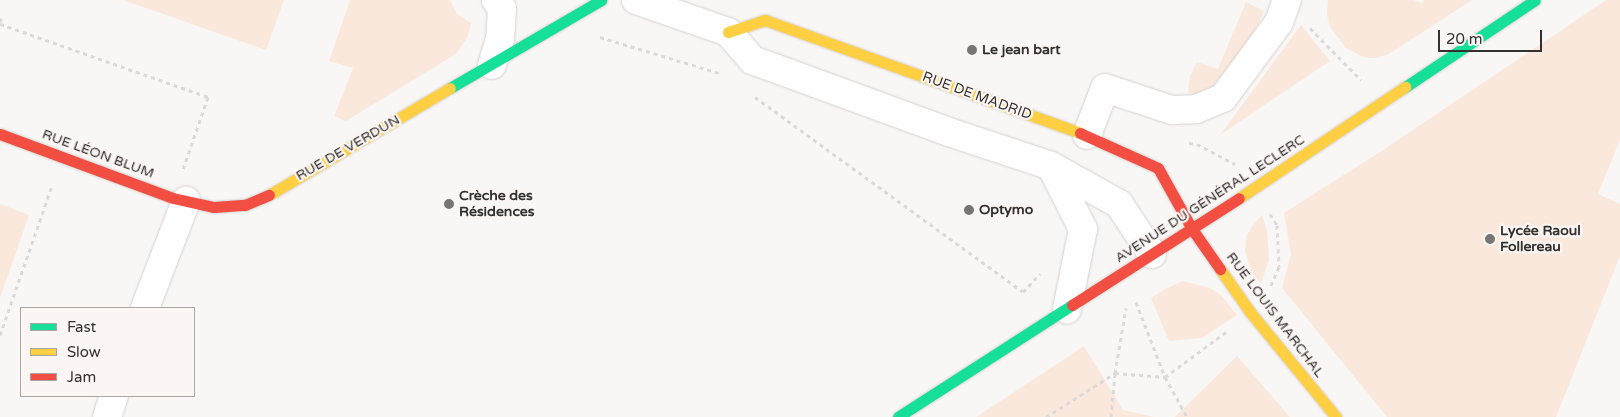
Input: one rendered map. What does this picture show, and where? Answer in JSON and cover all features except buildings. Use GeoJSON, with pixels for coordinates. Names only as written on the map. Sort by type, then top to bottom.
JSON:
{"type":"FeatureCollection","features":[{"type":"Feature","properties":{"kind":"street"},"geometry":{"type":"LineString","coordinates":[[492,65],[500,39],[502,9],[496,0]]}},
{"type":"Feature","properties":{"kind":"street","name":"RUE DE VERDUN"},"geometry":{"type":"LineString","coordinates":[[186,201],[214,207],[245,205],[270,194],[601,0]]}},
{"type":"Feature","properties":{"kind":"street"},"geometry":{"type":"LineString","coordinates":[[636,0],[673,6],[728,32],[752,60],[949,132],[1051,166],[1118,204],[1152,254]]}},
{"type":"Feature","properties":{"kind":"street","name":"AVENUE DU GÉNÉRAL LECLERC"},"geometry":{"type":"LineString","coordinates":[[898,417],[1192,229],[1535,0]]}},
{"type":"Feature","properties":{"kind":"street"},"geometry":{"type":"LineString","coordinates":[[1087,134],[1105,88],[1172,110],[1196,109],[1222,98],[1279,22],[1287,2]]}},
{"type":"Feature","properties":{"kind":"street","name":"RUE DE MADRID"},"geometry":{"type":"LineString","coordinates":[[728,32],[765,20],[1087,134],[1158,168],[1192,229]]}},
{"type":"Feature","properties":{"kind":"street","name":"RUE LÉON BLUM"},"geometry":{"type":"LineString","coordinates":[[0,134],[186,201]]}},
{"type":"Feature","properties":{"kind":"street"},"geometry":{"type":"LineString","coordinates":[[1051,166],[1083,229],[1067,309]]}},
{"type":"Feature","properties":{"kind":"street"},"geometry":{"type":"LineString","coordinates":[[145,307],[186,201]]}},
{"type":"Feature","properties":{"kind":"street","name":"RUE LOUIS MARCHAL"},"geometry":{"type":"LineString","coordinates":[[1192,229],[1250,312],[1336,417]]}},
{"type":"Feature","properties":{"kind":"street"},"geometry":{"type":"LineString","coordinates":[[107,417],[114,397]]}},
{"type":"Feature","properties":{"kind":"path"},"geometry":{"type":"LineString","coordinates":[[1287,2],[1383,102]]}},
{"type":"Feature","properties":{"kind":"path"},"geometry":{"type":"LineString","coordinates":[[2,16],[0,23],[208,97],[192,141]]}},
{"type":"Feature","properties":{"kind":"path"},"geometry":{"type":"LineString","coordinates":[[573,17],[584,33],[714,70],[721,74]]}},
{"type":"Feature","properties":{"kind":"path"},"geometry":{"type":"LineString","coordinates":[[751,94],[1023,292],[1043,271]]}},
{"type":"Feature","properties":{"kind":"path"},"geometry":{"type":"LineString","coordinates":[[1188,142],[1197,144],[1233,161],[1254,188]]}},
{"type":"Feature","properties":{"kind":"path"},"geometry":{"type":"LineString","coordinates":[[0,335],[62,157]]}},
{"type":"Feature","properties":{"kind":"path"},"geometry":{"type":"LineString","coordinates":[[1111,417],[1115,373],[1127,312],[1121,275]]}},
{"type":"Feature","properties":{"kind":"path"},"geometry":{"type":"LineString","coordinates":[[1046,417],[1115,373],[1165,377],[1187,417]]}},
{"type":"Feature","properties":{"kind":"shaded area"},"geometry":{"type":"Polygon","coordinates":[[[123,0],[284,0],[266,50],[123,0]]]}},
{"type":"Feature","properties":{"kind":"shaded area"},"geometry":{"type":"Polygon","coordinates":[[[350,0],[450,0],[457,14],[471,23],[467,38],[456,54],[346,121],[334,116],[353,68],[329,61],[350,0]]]}},
{"type":"Feature","properties":{"kind":"shaded area"},"geometry":{"type":"Polygon","coordinates":[[[1328,0],[1413,0],[1422,3],[1424,0],[1472,0],[1389,54],[1378,58],[1365,58],[1346,48],[1330,27],[1327,15],[1328,0]]]}},
{"type":"Feature","properties":{"kind":"shaded area","name":"Lycée Raoul Follereau"},"geometry":{"type":"Polygon","coordinates":[[[1606,0],[1620,0],[1620,140],[1598,194],[1620,204],[1620,256],[1556,417],[1387,417],[1282,288],[1291,254],[1284,213],[1383,150],[1606,0]]]}},
{"type":"Feature","properties":{"kind":"shaded area"},"geometry":{"type":"Polygon","coordinates":[[[1246,2],[1264,11],[1253,36],[1223,77],[1201,96],[1188,92],[1190,76],[1197,62],[1218,69],[1246,2]]]}},
{"type":"Feature","properties":{"kind":"shaded area"},"geometry":{"type":"Polygon","coordinates":[[[1301,25],[1330,61],[1220,135],[1301,25]]]}},
{"type":"Feature","properties":{"kind":"shaded area"},"geometry":{"type":"Polygon","coordinates":[[[0,204],[29,215],[0,298],[0,204]]]}},
{"type":"Feature","properties":{"kind":"shaded area"},"geometry":{"type":"Polygon","coordinates":[[[1262,215],[1267,231],[1269,260],[1261,283],[1252,274],[1245,251],[1246,237],[1262,215]]]}},
{"type":"Feature","properties":{"kind":"shaded area"},"geometry":{"type":"Polygon","coordinates":[[[1183,281],[1210,288],[1221,295],[1237,315],[1202,338],[1169,341],[1151,298],[1183,281]]]}},
{"type":"Feature","properties":{"kind":"shaded area"},"geometry":{"type":"Polygon","coordinates":[[[1084,346],[1123,410],[1154,417],[976,417],[1084,346]]]}},
{"type":"Feature","properties":{"kind":"shaded area"},"geometry":{"type":"Polygon","coordinates":[[[1237,356],[1290,417],[1175,417],[1182,410],[1237,356]]]}},
{"type":"Feature","properties":{"kind":"traffic: fast"},"geometry":{"type":"LineString","coordinates":[[450,88],[601,0]]}},
{"type":"Feature","properties":{"kind":"traffic: fast"},"geometry":{"type":"LineString","coordinates":[[1405,87],[1535,0]]}},
{"type":"Feature","properties":{"kind":"traffic: fast"},"geometry":{"type":"LineString","coordinates":[[898,417],[1072,305]]}},
{"type":"Feature","properties":{"kind":"traffic: slow"},"geometry":{"type":"LineString","coordinates":[[728,32],[765,20],[1080,133]]}},
{"type":"Feature","properties":{"kind":"traffic: slow"},"geometry":{"type":"LineString","coordinates":[[1239,198],[1405,87]]}},
{"type":"Feature","properties":{"kind":"traffic: slow"},"geometry":{"type":"LineString","coordinates":[[269,195],[450,88]]}},
{"type":"Feature","properties":{"kind":"traffic: slow"},"geometry":{"type":"LineString","coordinates":[[1220,269],[1250,312],[1336,417]]}},
{"type":"Feature","properties":{"kind":"traffic: jam"},"geometry":{"type":"LineString","coordinates":[[1080,133],[1158,168],[1192,229],[1220,269]]}},
{"type":"Feature","properties":{"kind":"traffic: jam"},"geometry":{"type":"LineString","coordinates":[[0,134],[173,198],[214,207],[245,205],[269,195]]}},
{"type":"Feature","properties":{"kind":"traffic: jam"},"geometry":{"type":"LineString","coordinates":[[1072,305],[1239,198]]}},
{"type":"Feature","properties":{"kind":"place","name":"Le jean bart"},"geometry":{"type":"Point","coordinates":[972,50]}},
{"type":"Feature","properties":{"kind":"place","name":"Crèche des Résidences"},"geometry":{"type":"Point","coordinates":[449,204]}},
{"type":"Feature","properties":{"kind":"place","name":"Optymo"},"geometry":{"type":"Point","coordinates":[969,210]}},
{"type":"Feature","properties":{"kind":"place","name":"Lycée Raoul Follereau"},"geometry":{"type":"Point","coordinates":[1490,239]}}]}
